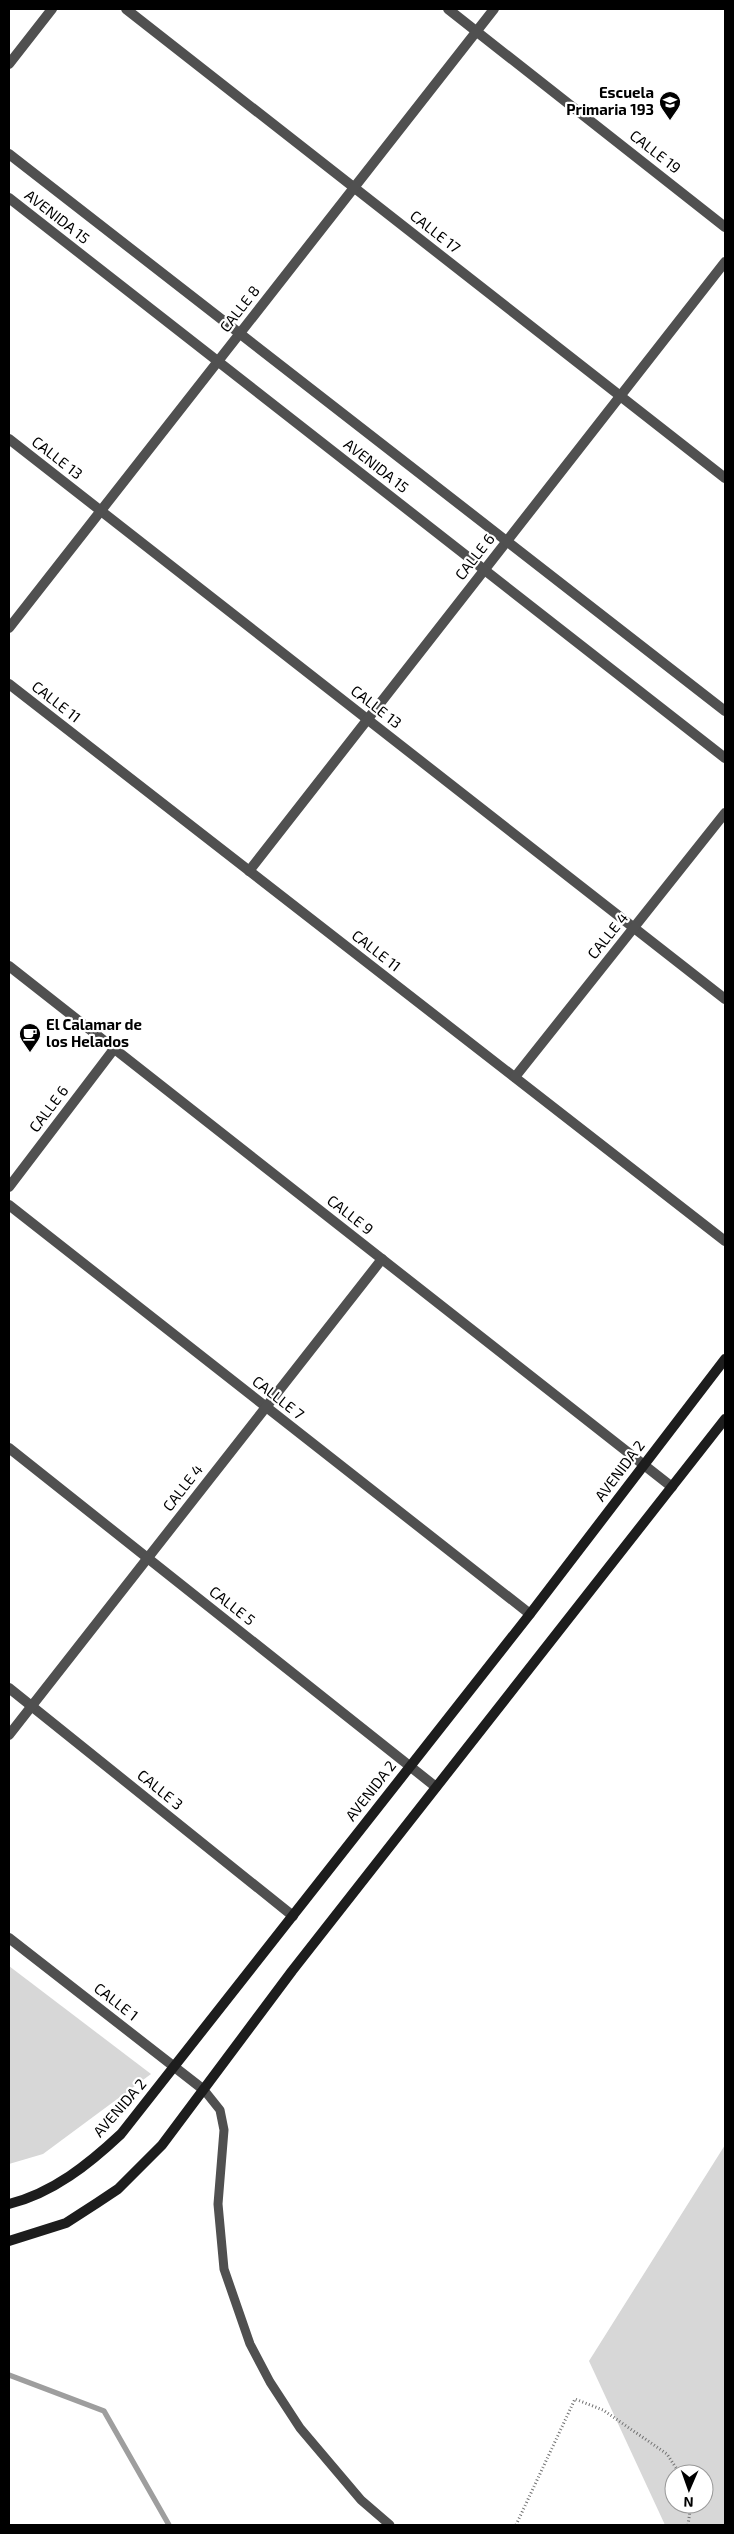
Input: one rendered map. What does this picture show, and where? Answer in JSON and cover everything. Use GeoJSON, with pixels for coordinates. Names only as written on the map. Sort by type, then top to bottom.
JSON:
{"type":"FeatureCollection","features":[{"type":"Feature","properties":{"kind":"main road","name":"AVENIDA 2"},"geometry":{"type":"LineString","coordinates":[[9,2204],[47,2189],[73,2174],[100,2154],[121,2134],[530,1614],[725,1359]]}},
{"type":"Feature","properties":{"kind":"main road"},"geometry":{"type":"LineString","coordinates":[[9,2241],[66,2222],[118,2188],[162,2145],[292,1971],[725,1419]]}},
{"type":"Feature","properties":{"kind":"street"},"geometry":{"type":"LineString","coordinates":[[9,64],[52,9]]}},
{"type":"Feature","properties":{"kind":"street","name":"CALLE 17"},"geometry":{"type":"LineString","coordinates":[[126,9],[725,478]]}},
{"type":"Feature","properties":{"kind":"street","name":"CALLE 19"},"geometry":{"type":"LineString","coordinates":[[448,9],[725,227]]}},
{"type":"Feature","properties":{"kind":"street","name":"CALLE 8"},"geometry":{"type":"LineString","coordinates":[[9,628],[494,9]]}},
{"type":"Feature","properties":{"kind":"street","name":"AVENIDA 15"},"geometry":{"type":"LineString","coordinates":[[9,154],[725,711]]}},
{"type":"Feature","properties":{"kind":"street","name":"AVENIDA 15"},"geometry":{"type":"LineString","coordinates":[[9,198],[725,758]]}},
{"type":"Feature","properties":{"kind":"street","name":"CALLE 6"},"geometry":{"type":"LineString","coordinates":[[249,871],[725,262]]}},
{"type":"Feature","properties":{"kind":"street","name":"CALLE 13"},"geometry":{"type":"LineString","coordinates":[[9,439],[725,999]]}},
{"type":"Feature","properties":{"kind":"street","name":"CALLE 11"},"geometry":{"type":"LineString","coordinates":[[9,684],[725,1241]]}},
{"type":"Feature","properties":{"kind":"street","name":"CALLE 4"},"geometry":{"type":"LineString","coordinates":[[514,1077],[725,813]]}},
{"type":"Feature","properties":{"kind":"street","name":"CALLE 9"},"geometry":{"type":"LineString","coordinates":[[9,966],[672,1487]]}},
{"type":"Feature","properties":{"kind":"street","name":"CALLE 6"},"geometry":{"type":"LineString","coordinates":[[9,1187],[114,1049]]}},
{"type":"Feature","properties":{"kind":"street","name":"CALLLE 7"},"geometry":{"type":"LineString","coordinates":[[9,1205],[530,1614]]}},
{"type":"Feature","properties":{"kind":"street","name":"CALLE 4"},"geometry":{"type":"LineString","coordinates":[[9,1735],[382,1259]]}},
{"type":"Feature","properties":{"kind":"street","name":"CALLE 5"},"geometry":{"type":"LineString","coordinates":[[9,1448],[436,1787]]}},
{"type":"Feature","properties":{"kind":"street","name":"CALLE 3"},"geometry":{"type":"LineString","coordinates":[[9,1688],[293,1916]]}},
{"type":"Feature","properties":{"kind":"street","name":"CALLE 1"},"geometry":{"type":"LineString","coordinates":[[9,1938],[204,2090]]}},
{"type":"Feature","properties":{"kind":"lane"},"geometry":{"type":"LineString","coordinates":[[204,2090],[220,2110],[224,2130],[218,2204],[224,2269],[250,2344],[270,2382],[300,2428],[361,2500],[390,2525]]}},
{"type":"Feature","properties":{"kind":"path"},"geometry":{"type":"LineString","coordinates":[[516,2525],[575,2399],[602,2410],[667,2454],[674,2464]]}},
{"type":"Feature","properties":{"kind":"shaded area"},"geometry":{"type":"Polygon","coordinates":[[[9,1966],[151,2074],[43,2154],[9,2164],[9,1966]]]}},
{"type":"Feature","properties":{"kind":"shaded area"},"geometry":{"type":"Polygon","coordinates":[[[725,2145],[725,2525],[665,2525],[589,2361],[725,2145]]]}},
{"type":"Feature","properties":{"kind":"waterway"},"geometry":{"type":"LineString","coordinates":[[9,2375],[104,2411],[169,2525]]}},
{"type":"Feature","properties":{"kind":"place","name":"Escuela Primaria 193"},"geometry":{"type":"Point","coordinates":[670,121]}},
{"type":"Feature","properties":{"kind":"place","name":"El Calamar de los Helados"},"geometry":{"type":"Point","coordinates":[30,1053]}}]}
